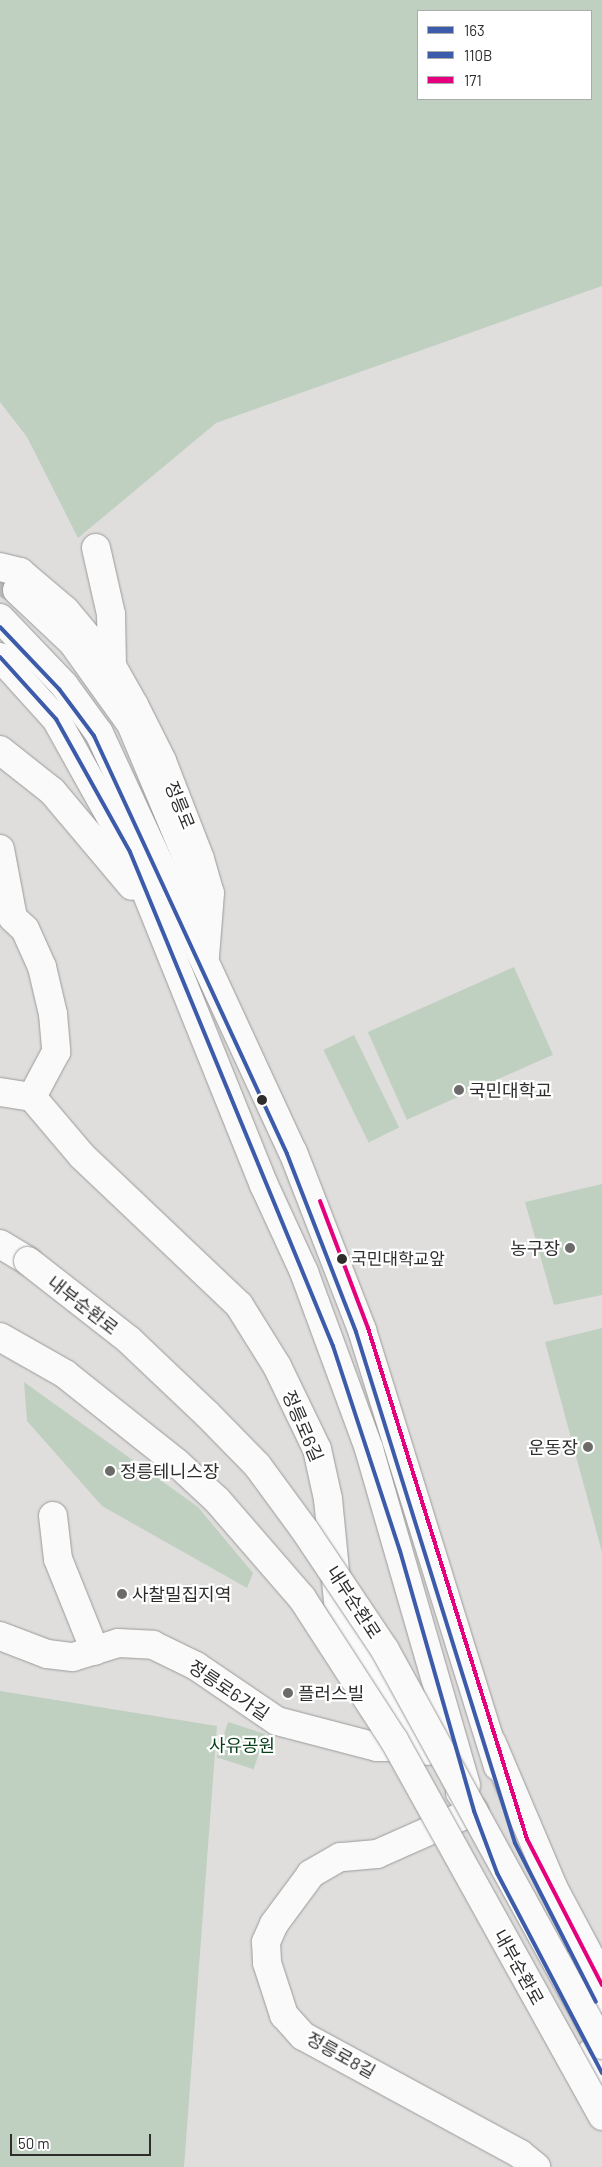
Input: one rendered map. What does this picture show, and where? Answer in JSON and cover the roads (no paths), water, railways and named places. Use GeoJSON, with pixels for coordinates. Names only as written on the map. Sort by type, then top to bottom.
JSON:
{"type":"FeatureCollection","features":[{"type":"Feature","properties":{"kind":"main road","name":"정릉로"},"geometry":{"type":"LineString","coordinates":[[96,548],[111,614],[112,666]]}},
{"type":"Feature","properties":{"kind":"main road","name":"정릉로"},"geometry":{"type":"LineString","coordinates":[[0,567],[37,584],[112,666],[162,761],[200,859],[210,893],[205,956]]}},
{"type":"Feature","properties":{"kind":"main road"},"geometry":{"type":"LineString","coordinates":[[17,590],[73,643],[131,724],[190,865],[190,923]]}},
{"type":"Feature","properties":{"kind":"main road","name":"정릉로"},"geometry":{"type":"LineString","coordinates":[[0,618],[64,685],[99,733],[190,923],[292,1152],[362,1330],[536,1877],[602,1999]]}},
{"type":"Feature","properties":{"kind":"main road"},"geometry":{"type":"LineString","coordinates":[[0,657],[56,719],[93,779],[151,904],[333,1346],[397,1542],[474,1811],[507,1893],[600,2063]]}},
{"type":"Feature","properties":{"kind":"main road"},"geometry":{"type":"LineString","coordinates":[[0,750],[52,791],[151,904]]}},
{"type":"Feature","properties":{"kind":"main road"},"geometry":{"type":"LineString","coordinates":[[0,849],[13,918],[25,929],[42,967],[53,1014],[56,1052],[32,1097],[0,1092]]}},
{"type":"Feature","properties":{"kind":"main road"},"geometry":{"type":"LineString","coordinates":[[195,1014],[228,1044],[272,1151],[284,1163],[292,1152]]}},
{"type":"Feature","properties":{"kind":"main road","name":"정릉로6길"},"geometry":{"type":"LineString","coordinates":[[32,1097],[82,1156],[239,1305],[277,1366],[317,1449],[328,1499],[338,1600],[424,1747],[474,1811]]}},
{"type":"Feature","properties":{"kind":"main road","name":"내부순환로"},"geometry":{"type":"LineString","coordinates":[[0,1244],[28,1261],[129,1340],[207,1414],[256,1465],[304,1529],[384,1650],[600,2063]]}},
{"type":"Feature","properties":{"kind":"main road","name":"내부순환로"},"geometry":{"type":"LineString","coordinates":[[0,1337],[65,1374],[177,1463],[217,1500],[302,1598],[394,1740],[602,2116]]}},
{"type":"Feature","properties":{"kind":"main road"},"geometry":{"type":"LineString","coordinates":[[53,1516],[58,1559],[95,1650]]}},
{"type":"Feature","properties":{"kind":"main road","name":"정릉로6가길"},"geometry":{"type":"LineString","coordinates":[[0,1636],[47,1654],[73,1658],[118,1643],[153,1645],[196,1666],[276,1721],[377,1748],[424,1747]]}},
{"type":"Feature","properties":{"kind":"main road","name":"정릉로"},"geometry":{"type":"LineString","coordinates":[[492,1743],[602,1953]]}},
{"type":"Feature","properties":{"kind":"main road"},"geometry":{"type":"LineString","coordinates":[[492,1743],[571,1923],[602,1979]]}},
{"type":"Feature","properties":{"kind":"main road","name":"정릉로8길"},"geometry":{"type":"LineString","coordinates":[[474,1811],[376,1854],[340,1857],[311,1874],[271,1929],[267,1963],[284,2015],[303,2036],[520,2154],[536,2167]]}},
{"type":"Feature","properties":{"kind":"tunnel"},"geometry":{"type":"LineString","coordinates":[[0,581],[17,590]]}},
{"type":"Feature","properties":{"kind":"place","name":"국민대학교"},"geometry":{"type":"Point","coordinates":[459,1090]}},
{"type":"Feature","properties":{"kind":"place","name":"농구장"},"geometry":{"type":"Point","coordinates":[570,1248]}},
{"type":"Feature","properties":{"kind":"place","name":"국민대학교앞"},"geometry":{"type":"Point","coordinates":[342,1259]}},
{"type":"Feature","properties":{"kind":"place","name":"운동장"},"geometry":{"type":"Point","coordinates":[588,1447]}},
{"type":"Feature","properties":{"kind":"place","name":"정릉테니스장"},"geometry":{"type":"Point","coordinates":[110,1471]}},
{"type":"Feature","properties":{"kind":"place","name":"사찰밀집지역"},"geometry":{"type":"Point","coordinates":[122,1594]}},
{"type":"Feature","properties":{"kind":"place","name":"플러스빌"},"geometry":{"type":"Point","coordinates":[288,1693]}},
{"type":"Feature","properties":{"kind":"park label","name":"사유공원"},"geometry":{"type":"Point","coordinates":[242,1745]}}]}
